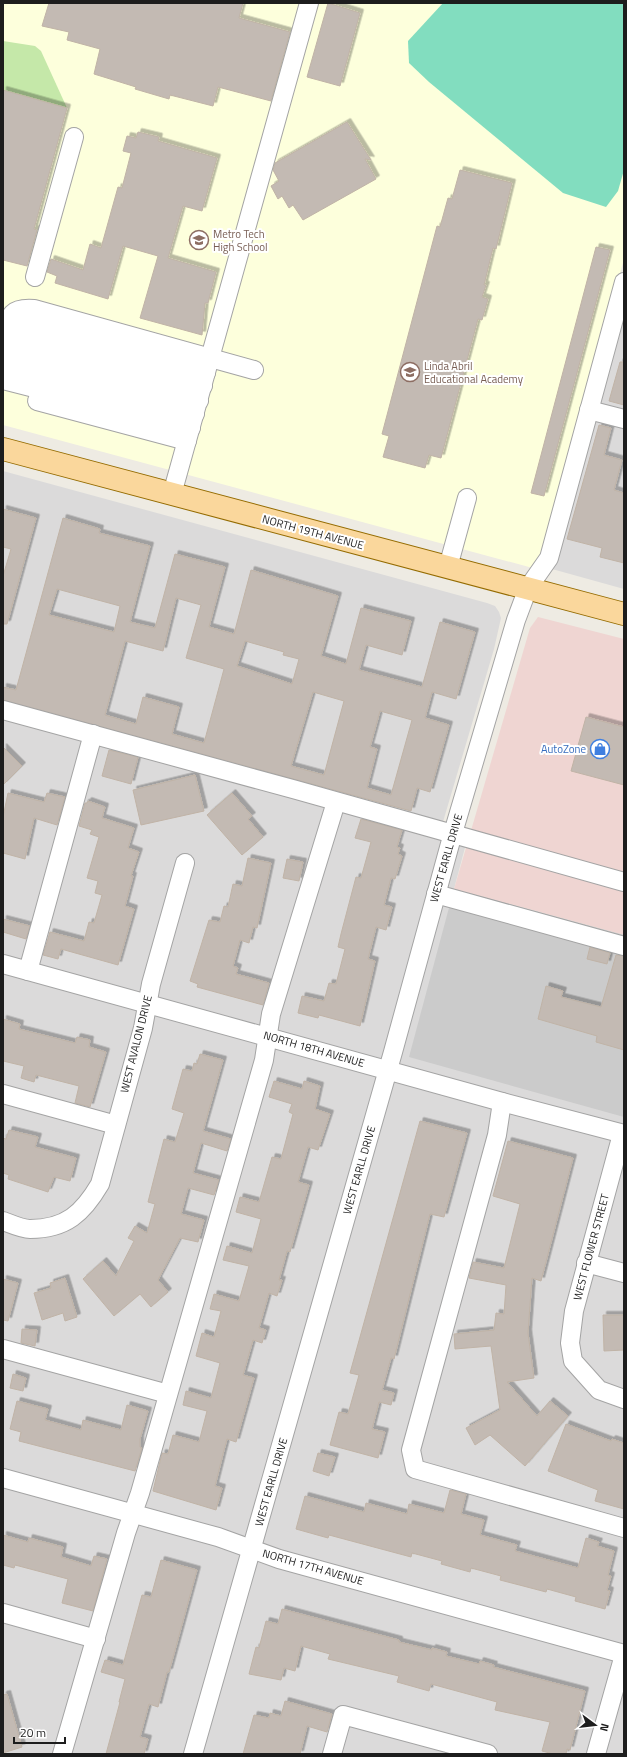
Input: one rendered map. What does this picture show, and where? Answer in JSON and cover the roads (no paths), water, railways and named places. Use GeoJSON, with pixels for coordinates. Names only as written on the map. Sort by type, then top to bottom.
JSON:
{"type":"FeatureCollection","features":[{"type":"Feature","properties":{"kind":"main road","name":"NORTH 19TH AVENUE"},"geometry":{"type":"LineString","coordinates":[[3,449],[624,614]]}},
{"type":"Feature","properties":{"kind":"street"},"geometry":{"type":"LineString","coordinates":[[172,494],[309,3]]}},
{"type":"Feature","properties":{"kind":"street"},"geometry":{"type":"LineString","coordinates":[[35,277],[74,137]]}},
{"type":"Feature","properties":{"kind":"street","name":"WEST EARLL DRIVE"},"geometry":{"type":"LineString","coordinates":[[193,1754],[388,1070],[453,832],[516,620],[528,588],[549,558],[624,282]]}},
{"type":"Feature","properties":{"kind":"street"},"geometry":{"type":"LineString","coordinates":[[5,335],[199,400]]}},
{"type":"Feature","properties":{"kind":"street"},"geometry":{"type":"LineString","coordinates":[[5,335],[199,400]]}},
{"type":"Feature","properties":{"kind":"street"},"geometry":{"type":"LineString","coordinates":[[3,363],[199,400]]}},
{"type":"Feature","properties":{"kind":"street"},"geometry":{"type":"LineString","coordinates":[[3,392],[199,400],[254,370]]}},
{"type":"Feature","properties":{"kind":"street"},"geometry":{"type":"LineString","coordinates":[[3,380],[199,400]]}},
{"type":"Feature","properties":{"kind":"street"},"geometry":{"type":"LineString","coordinates":[[589,410],[624,419]]}},
{"type":"Feature","properties":{"kind":"street"},"geometry":{"type":"LineString","coordinates":[[448,567],[467,498]]}},
{"type":"Feature","properties":{"kind":"street"},"geometry":{"type":"LineString","coordinates":[[3,710],[336,802],[453,832],[624,882]]}},
{"type":"Feature","properties":{"kind":"street"},"geometry":{"type":"LineString","coordinates":[[28,971],[93,734]]}},
{"type":"Feature","properties":{"kind":"street"},"geometry":{"type":"LineString","coordinates":[[62,1754],[140,1493],[264,1060],[271,1014],[336,802]]}},
{"type":"Feature","properties":{"kind":"street","name":"WEST AVALON DRIVE"},"geometry":{"type":"LineString","coordinates":[[3,1222],[29,1229],[51,1226],[73,1218],[89,1203],[100,1184],[143,1028],[151,984],[185,863]]}},
{"type":"Feature","properties":{"kind":"street"},"geometry":{"type":"LineString","coordinates":[[436,894],[624,946]]}},
{"type":"Feature","properties":{"kind":"street","name":"NORTH 18TH AVENUE"},"geometry":{"type":"LineString","coordinates":[[3,964],[623,1134]]}},
{"type":"Feature","properties":{"kind":"street"},"geometry":{"type":"LineString","coordinates":[[3,1094],[116,1125]]}},
{"type":"Feature","properties":{"kind":"street"},"geometry":{"type":"LineString","coordinates":[[502,1102],[495,1142],[411,1450],[415,1469],[624,1528]]}},
{"type":"Feature","properties":{"kind":"street","name":"WEST FLOWER STREET"},"geometry":{"type":"LineString","coordinates":[[623,1134],[586,1263],[574,1311],[570,1343],[574,1360],[599,1390],[624,1399]]}},
{"type":"Feature","properties":{"kind":"street"},"geometry":{"type":"LineString","coordinates":[[586,1263],[624,1273]]}},
{"type":"Feature","properties":{"kind":"street"},"geometry":{"type":"LineString","coordinates":[[3,1350],[168,1394]]}},
{"type":"Feature","properties":{"kind":"street","name":"NORTH 17TH AVENUE"},"geometry":{"type":"LineString","coordinates":[[3,1478],[218,1537],[279,1559],[624,1654]]}},
{"type":"Feature","properties":{"kind":"street"},"geometry":{"type":"LineString","coordinates":[[3,1613],[96,1639]]}},
{"type":"Feature","properties":{"kind":"street"},"geometry":{"type":"LineString","coordinates":[[596,1754],[624,1654]]}},
{"type":"Feature","properties":{"kind":"street"},"geometry":{"type":"LineString","coordinates":[[332,1754],[343,1715],[488,1754]]}},
{"type":"Feature","properties":{"kind":"place","name":"Metro Tech High School"},"geometry":{"type":"Point","coordinates":[199,240]}},
{"type":"Feature","properties":{"kind":"place","name":"Linda Abril Educational Academy"},"geometry":{"type":"Point","coordinates":[410,372]}},
{"type":"Feature","properties":{"kind":"place","name":"AutoZone"},"geometry":{"type":"Point","coordinates":[600,749]}}]}
